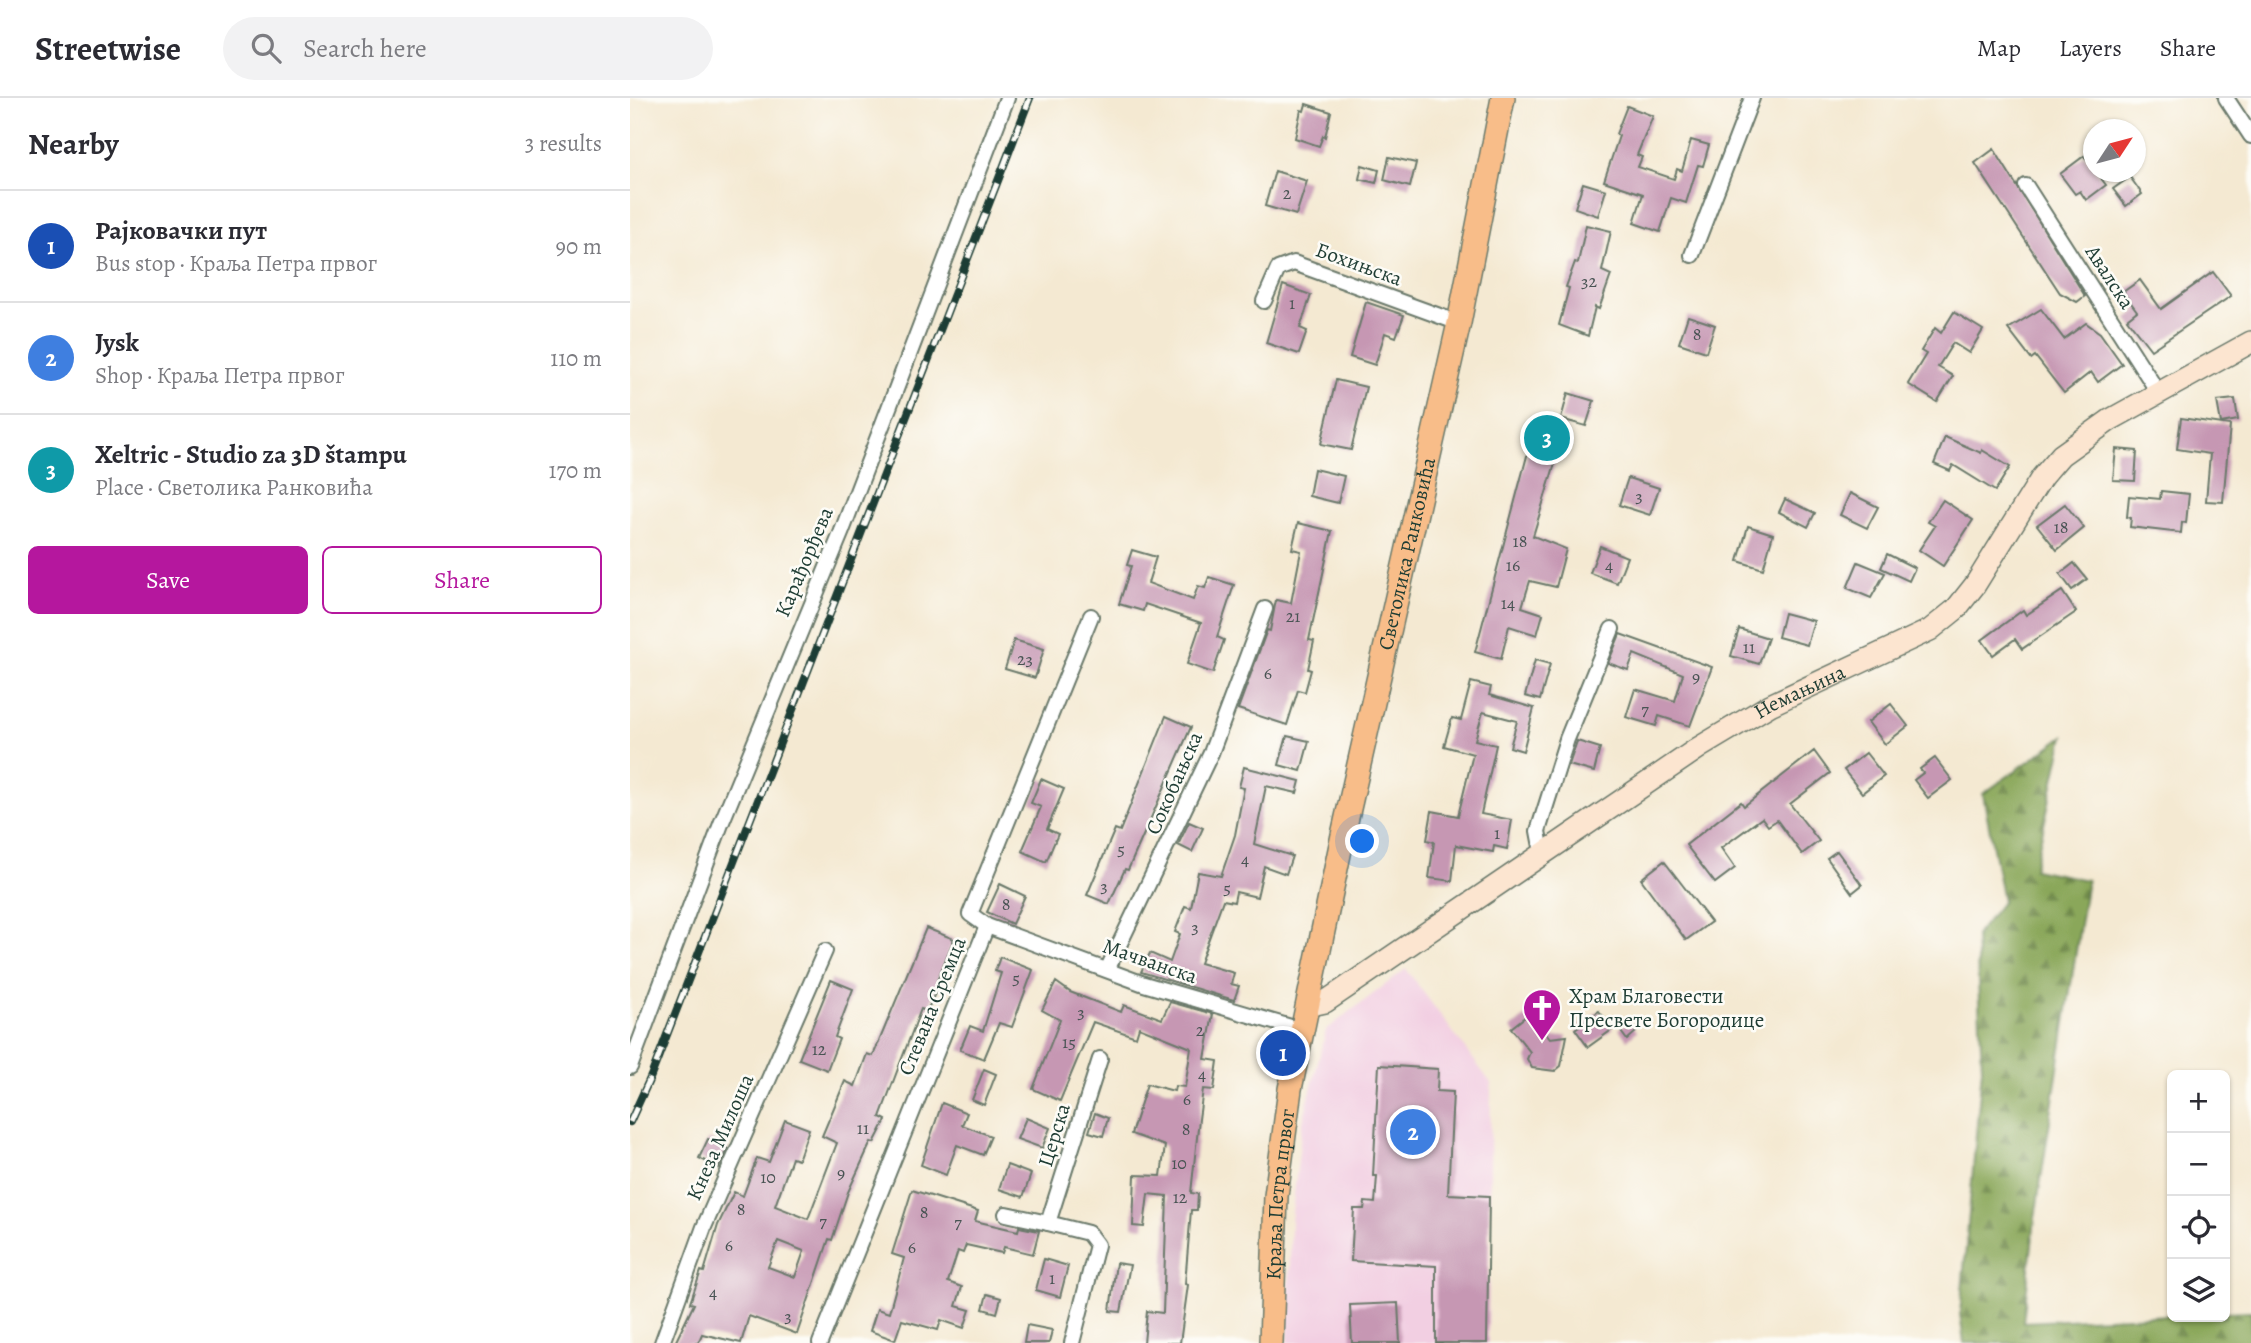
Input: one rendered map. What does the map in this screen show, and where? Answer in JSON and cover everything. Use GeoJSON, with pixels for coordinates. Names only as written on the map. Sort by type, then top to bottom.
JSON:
{"type":"FeatureCollection","features":[{"type":"Feature","properties":{"kind":"main road","name":"Светолика Ранковића"},"geometry":{"type":"LineString","coordinates":[[1307,1006],[1459,323],[1503,98]]}},
{"type":"Feature","properties":{"kind":"main road","name":"Краља Петра првог"},"geometry":{"type":"LineString","coordinates":[[1271,1343],[1278,1164],[1307,1006]]}},
{"type":"Feature","properties":{"kind":"street","name":"Карађорђева"},"geometry":{"type":"LineString","coordinates":[[630,1067],[721,824],[842,531],[1007,98]]}},
{"type":"Feature","properties":{"kind":"street"},"geometry":{"type":"LineString","coordinates":[[1692,255],[1752,98]]}},
{"type":"Feature","properties":{"kind":"street"},"geometry":{"type":"LineString","coordinates":[[2226,98],[2251,136]]}},
{"type":"Feature","properties":{"kind":"street","name":"Авалска"},"geometry":{"type":"LineString","coordinates":[[2026,186],[2158,392]]}},
{"type":"Feature","properties":{"kind":"street","name":"Бохињска"},"geometry":{"type":"LineString","coordinates":[[1264,301],[1278,269],[1294,263],[1459,323]]}},
{"type":"Feature","properties":{"kind":"street","name":"Немањина"},"geometry":{"type":"LineString","coordinates":[[1307,1006],[1325,1002],[1700,747],[1770,705],[1930,630],[1956,609],[1975,585],[2042,477],[2061,455],[2081,438],[2251,341]]}},
{"type":"Feature","properties":{"kind":"street","name":"Сокобањска"},"geometry":{"type":"LineString","coordinates":[[1108,968],[1211,753],[1265,609]]}},
{"type":"Feature","properties":{"kind":"street","name":"Стевана Сремца"},"geometry":{"type":"LineString","coordinates":[[820,1343],[987,926],[970,914],[1091,616]]}},
{"type":"Feature","properties":{"kind":"street"},"geometry":{"type":"LineString","coordinates":[[1542,852],[1538,831],[1567,739],[1612,629]]}},
{"type":"Feature","properties":{"kind":"street","name":"Мачванска"},"geometry":{"type":"LineString","coordinates":[[987,926],[1108,968],[1144,984],[1301,1030]]}},
{"type":"Feature","properties":{"kind":"street","name":"Кнеза Милоша"},"geometry":{"type":"LineString","coordinates":[[662,1343],[704,1227],[825,951]]}},
{"type":"Feature","properties":{"kind":"street","name":"Церска"},"geometry":{"type":"LineString","coordinates":[[1048,1223],[1100,1059]]}},
{"type":"Feature","properties":{"kind":"street"},"geometry":{"type":"LineString","coordinates":[[1006,1214],[1088,1233],[1097,1245],[1072,1343]]}},
{"type":"Feature","properties":{"kind":"shaded area"},"geometry":{"type":"Polygon","coordinates":[[[1406,969],[1491,1083],[1488,1343],[1288,1343],[1291,1222],[1302,1125],[1326,1030],[1406,969]]]}},
{"type":"Feature","properties":{"kind":"green space"},"geometry":{"type":"Polygon","coordinates":[[[2064,736],[2034,869],[2087,880],[2035,1218],[2023,1322],[2167,1315],[2167,1322],[2230,1322],[2230,1312],[2251,1311],[2251,1343],[1964,1343],[1960,1314],[1982,1068],[1976,935],[2003,901],[1983,794],[2064,736]]]}},
{"type":"Feature","properties":{"kind":"building"},"geometry":{"type":"Polygon","coordinates":[[[1306,104],[1331,112],[1325,137],[1323,136],[1319,146],[1295,138],[1301,110],[1304,111],[1306,104]]]}},
{"type":"Feature","properties":{"kind":"building"},"geometry":{"type":"Polygon","coordinates":[[[1627,106],[1653,116],[1637,155],[1642,157],[1638,167],[1674,179],[1677,169],[1682,171],[1691,140],[1709,145],[1703,166],[1698,165],[1686,203],[1671,198],[1660,232],[1634,223],[1643,194],[1604,181],[1619,136],[1616,134],[1627,106]]]}},
{"type":"Feature","properties":{"kind":"building"},"geometry":{"type":"Polygon","coordinates":[[[1994,149],[2085,296],[2077,302],[2060,293],[1975,163],[1994,149]]]}},
{"type":"Feature","properties":{"kind":"building"},"geometry":{"type":"Polygon","coordinates":[[[1389,157],[1416,163],[1410,187],[1384,180],[1389,157]]]}},
{"type":"Feature","properties":{"kind":"building"},"geometry":{"type":"Polygon","coordinates":[[[2083,157],[2083,182],[2104,182],[2106,185],[2086,200],[2080,191],[2075,194],[2060,174],[2083,157]]]}},
{"type":"Feature","properties":{"kind":"building"},"geometry":{"type":"Polygon","coordinates":[[[1362,165],[1379,170],[1376,183],[1359,179],[1362,165]]]}},
{"type":"Feature","properties":{"kind":"building"},"geometry":{"type":"Polygon","coordinates":[[[1275,171],[1307,181],[1296,215],[1265,206],[1275,171]]]}},
{"type":"Feature","properties":{"kind":"building"},"geometry":{"type":"Polygon","coordinates":[[[2123,182],[2134,182],[2142,194],[2126,206],[2113,189],[2123,182]]]}},
{"type":"Feature","properties":{"kind":"building"},"geometry":{"type":"Polygon","coordinates":[[[1583,183],[1606,190],[1598,216],[1575,208],[1583,183]]]}},
{"type":"Feature","properties":{"kind":"building"},"geometry":{"type":"Polygon","coordinates":[[[1586,225],[1611,231],[1602,271],[1611,275],[1599,309],[1595,307],[1588,336],[1559,325],[1569,288],[1566,287],[1575,262],[1578,263],[1586,225]]]}},
{"type":"Feature","properties":{"kind":"building"},"geometry":{"type":"Polygon","coordinates":[[[2213,272],[2231,296],[2151,350],[2127,319],[2137,311],[2123,292],[2140,280],[2161,309],[2213,272]]]}},
{"type":"Feature","properties":{"kind":"building"},"geometry":{"type":"Polygon","coordinates":[[[1283,285],[1311,295],[1300,328],[1307,331],[1299,354],[1266,343],[1283,285]]]}},
{"type":"Feature","properties":{"kind":"building"},"geometry":{"type":"Polygon","coordinates":[[[1366,302],[1404,315],[1396,337],[1385,333],[1375,365],[1350,357],[1366,302]]]}},
{"type":"Feature","properties":{"kind":"building"},"geometry":{"type":"Polygon","coordinates":[[[2041,309],[2064,339],[2086,323],[2100,333],[2122,364],[2098,382],[2091,372],[2064,393],[2035,356],[2031,359],[2008,329],[2041,309]]]}},
{"type":"Feature","properties":{"kind":"building"},"geometry":{"type":"Polygon","coordinates":[[[1954,312],[1983,330],[1969,353],[1953,343],[1938,367],[1953,376],[1937,402],[1908,384],[1926,354],[1921,351],[1935,328],[1941,333],[1954,312]]]}},
{"type":"Feature","properties":{"kind":"building"},"geometry":{"type":"Polygon","coordinates":[[[1688,316],[1715,325],[1706,352],[1679,343],[1688,316]]]}},
{"type":"Feature","properties":{"kind":"building"},"geometry":{"type":"Polygon","coordinates":[[[1336,380],[1366,387],[1351,450],[1321,444],[1336,380]]]}},
{"type":"Feature","properties":{"kind":"building"},"geometry":{"type":"Polygon","coordinates":[[[1568,393],[1594,401],[1586,426],[1561,419],[1568,393]]]}},
{"type":"Feature","properties":{"kind":"building"},"geometry":{"type":"Polygon","coordinates":[[[2235,399],[2238,420],[2221,423],[2217,401],[2235,399]]]}},
{"type":"Feature","properties":{"kind":"building"},"geometry":{"type":"Polygon","coordinates":[[[1537,418],[1566,427],[1533,536],[1566,549],[1556,587],[1530,581],[1522,607],[1543,614],[1537,635],[1509,626],[1501,659],[1475,652],[1537,418]]]}},
{"type":"Feature","properties":{"kind":"building"},"geometry":{"type":"Polygon","coordinates":[[[2181,418],[2230,425],[2223,502],[2206,501],[2210,454],[2177,449],[2181,418]]]}},
{"type":"Feature","properties":{"kind":"building"},"geometry":{"type":"Polygon","coordinates":[[[1945,437],[1981,453],[1982,450],[2010,467],[1995,491],[1953,465],[1950,471],[1934,464],[1945,437]]]}},
{"type":"Feature","properties":{"kind":"building"},"geometry":{"type":"Polygon","coordinates":[[[2116,449],[2137,451],[2135,481],[2113,480],[2116,449]]]}},
{"type":"Feature","properties":{"kind":"building"},"geometry":{"type":"Polygon","coordinates":[[[1314,469],[1344,476],[1338,503],[1309,496],[1314,469]]]}},
{"type":"Feature","properties":{"kind":"building"},"geometry":{"type":"Polygon","coordinates":[[[1628,478],[1659,488],[1650,515],[1619,505],[1628,478]]]}},
{"type":"Feature","properties":{"kind":"building"},"geometry":{"type":"Polygon","coordinates":[[[2161,491],[2189,494],[2186,523],[2182,522],[2181,533],[2130,527],[2131,518],[2127,517],[2129,496],[2160,499],[2161,491]]]}},
{"type":"Feature","properties":{"kind":"building"},"geometry":{"type":"Polygon","coordinates":[[[1850,493],[1878,507],[1867,528],[1840,515],[1850,493]]]}},
{"type":"Feature","properties":{"kind":"building"},"geometry":{"type":"Polygon","coordinates":[[[1785,499],[1815,513],[1808,527],[1779,512],[1785,499]]]}},
{"type":"Feature","properties":{"kind":"building"},"geometry":{"type":"Polygon","coordinates":[[[1943,500],[1973,520],[1943,566],[1919,550],[1935,526],[1928,522],[1943,500]]]}},
{"type":"Feature","properties":{"kind":"building"},"geometry":{"type":"Polygon","coordinates":[[[2065,504],[2084,528],[2057,550],[2037,525],[2065,504]]]}},
{"type":"Feature","properties":{"kind":"building"},"geometry":{"type":"Polygon","coordinates":[[[1298,523],[1332,531],[1309,640],[1314,641],[1308,669],[1311,670],[1305,692],[1298,690],[1287,725],[1238,709],[1267,630],[1270,631],[1276,600],[1291,603],[1301,551],[1292,549],[1298,523]]]}},
{"type":"Feature","properties":{"kind":"building"},"geometry":{"type":"Polygon","coordinates":[[[1748,526],[1773,534],[1763,569],[1738,561],[1748,526]]]}},
{"type":"Feature","properties":{"kind":"building"},"geometry":{"type":"Polygon","coordinates":[[[1600,546],[1627,557],[1617,583],[1590,573],[1600,546]]]}},
{"type":"Feature","properties":{"kind":"building"},"geometry":{"type":"Polygon","coordinates":[[[1132,550],[1156,557],[1148,583],[1193,600],[1198,586],[1205,588],[1209,577],[1234,585],[1217,637],[1224,640],[1213,673],[1187,664],[1201,623],[1145,604],[1143,611],[1119,604],[1131,566],[1127,565],[1132,550]]]}},
{"type":"Feature","properties":{"kind":"building"},"geometry":{"type":"Polygon","coordinates":[[[1887,554],[1915,568],[1909,581],[1881,568],[1887,554]]]}},
{"type":"Feature","properties":{"kind":"building"},"geometry":{"type":"Polygon","coordinates":[[[1858,562],[1885,573],[1871,598],[1847,588],[1858,562]]]}},
{"type":"Feature","properties":{"kind":"building"},"geometry":{"type":"Polygon","coordinates":[[[2074,563],[2087,579],[2072,590],[2060,574],[2074,563]]]}},
{"type":"Feature","properties":{"kind":"building"},"geometry":{"type":"Polygon","coordinates":[[[2062,591],[2076,612],[2022,649],[2015,639],[1993,655],[1982,640],[2023,610],[2026,615],[2062,591]]]}},
{"type":"Feature","properties":{"kind":"building"},"geometry":{"type":"Polygon","coordinates":[[[1784,613],[1814,621],[1807,645],[1778,637],[1784,613]]]}},
{"type":"Feature","properties":{"kind":"building"},"geometry":{"type":"Polygon","coordinates":[[[1739,629],[1768,638],[1759,664],[1731,656],[1739,629]]]}},
{"type":"Feature","properties":{"kind":"building"},"geometry":{"type":"Polygon","coordinates":[[[1620,634],[1712,667],[1690,726],[1659,716],[1656,726],[1626,717],[1635,689],[1675,701],[1683,674],[1634,654],[1628,670],[1608,663],[1620,634]]]}},
{"type":"Feature","properties":{"kind":"building"},"geometry":{"type":"Polygon","coordinates":[[[1014,640],[1044,649],[1035,678],[1005,669],[1014,640]]]}},
{"type":"Feature","properties":{"kind":"building"},"geometry":{"type":"Polygon","coordinates":[[[1535,660],[1550,664],[1540,700],[1525,696],[1535,660]]]}},
{"type":"Feature","properties":{"kind":"building"},"geometry":{"type":"Polygon","coordinates":[[[1471,682],[1491,687],[1489,695],[1534,708],[1523,751],[1510,747],[1517,721],[1483,712],[1475,740],[1496,745],[1481,814],[1512,820],[1507,849],[1494,846],[1493,852],[1456,845],[1452,881],[1429,878],[1434,842],[1427,840],[1432,811],[1458,816],[1473,754],[1444,746],[1452,718],[1461,720],[1471,682]]]}},
{"type":"Feature","properties":{"kind":"building"},"geometry":{"type":"Polygon","coordinates":[[[1891,704],[1908,726],[1885,744],[1868,722],[1891,704]]]}},
{"type":"Feature","properties":{"kind":"building"},"geometry":{"type":"Polygon","coordinates":[[[1166,716],[1191,727],[1128,870],[1125,869],[1109,904],[1087,895],[1115,829],[1120,831],[1166,716]]]}},
{"type":"Feature","properties":{"kind":"building"},"geometry":{"type":"Polygon","coordinates":[[[1287,736],[1309,741],[1301,771],[1279,765],[1287,736]]]}},
{"type":"Feature","properties":{"kind":"building"},"geometry":{"type":"Polygon","coordinates":[[[1577,741],[1600,748],[1594,772],[1569,765],[1577,741]]]}},
{"type":"Feature","properties":{"kind":"building"},"geometry":{"type":"Polygon","coordinates":[[[1814,751],[1830,773],[1790,804],[1819,841],[1802,854],[1777,820],[1768,826],[1762,818],[1721,848],[1735,868],[1715,883],[1686,845],[1741,802],[1744,806],[1814,751]]]}},
{"type":"Feature","properties":{"kind":"building"},"geometry":{"type":"Polygon","coordinates":[[[1866,753],[1884,776],[1862,793],[1844,770],[1866,753]]]}},
{"type":"Feature","properties":{"kind":"building"},"geometry":{"type":"Polygon","coordinates":[[[1935,758],[1952,780],[1928,798],[1914,780],[1923,773],[1920,769],[1935,758]]]}},
{"type":"Feature","properties":{"kind":"building"},"geometry":{"type":"Polygon","coordinates":[[[1244,767],[1300,781],[1297,793],[1266,786],[1254,844],[1292,856],[1286,874],[1264,866],[1257,897],[1236,892],[1234,902],[1223,900],[1200,963],[1234,973],[1231,984],[1239,986],[1234,1000],[1141,972],[1150,953],[1170,962],[1180,934],[1175,932],[1185,906],[1191,908],[1198,872],[1221,876],[1235,835],[1244,788],[1239,787],[1244,767]]]}},
{"type":"Feature","properties":{"kind":"building"},"geometry":{"type":"Polygon","coordinates":[[[1041,779],[1064,789],[1047,829],[1058,834],[1046,862],[1022,851],[1041,807],[1031,803],[1041,779]]]}},
{"type":"Feature","properties":{"kind":"building"},"geometry":{"type":"Polygon","coordinates":[[[1189,822],[1203,828],[1192,852],[1178,845],[1189,822]]]}},
{"type":"Feature","properties":{"kind":"building"},"geometry":{"type":"Polygon","coordinates":[[[1837,851],[1862,885],[1852,893],[1827,858],[1837,851]]]}},
{"type":"Feature","properties":{"kind":"building"},"geometry":{"type":"Polygon","coordinates":[[[1664,861],[1711,922],[1686,940],[1641,879],[1664,861]]]}},
{"type":"Feature","properties":{"kind":"building"},"geometry":{"type":"Polygon","coordinates":[[[1000,884],[1025,896],[1012,924],[987,912],[1000,884]]]}},
{"type":"Feature","properties":{"kind":"building"},"geometry":{"type":"Polygon","coordinates":[[[926,928],[954,939],[937,981],[940,982],[927,1011],[921,1009],[899,1066],[880,1117],[886,1120],[874,1143],[871,1142],[848,1192],[832,1240],[829,1239],[797,1334],[749,1316],[741,1343],[702,1334],[698,1343],[675,1343],[694,1304],[690,1303],[701,1271],[704,1272],[718,1225],[734,1192],[743,1196],[757,1158],[769,1162],[785,1120],[809,1129],[798,1160],[792,1158],[775,1206],[808,1219],[837,1143],[822,1136],[845,1081],[855,1086],[867,1054],[873,1056],[926,928]],[[778,1241],[768,1267],[795,1277],[804,1251],[778,1241]]]}},
{"type":"Feature","properties":{"kind":"building"},"geometry":{"type":"Polygon","coordinates":[[[1000,957],[1033,970],[1012,1027],[999,1023],[984,1059],[960,1050],[970,1026],[983,1031],[1001,973],[995,971],[1000,957]]]}},
{"type":"Feature","properties":{"kind":"building"},"geometry":{"type":"Polygon","coordinates":[[[831,980],[853,989],[835,1037],[839,1039],[827,1070],[799,1059],[831,980]]]}},
{"type":"Feature","properties":{"kind":"building"},"geometry":{"type":"Polygon","coordinates":[[[1056,982],[1070,992],[1121,1012],[1124,1005],[1162,1019],[1170,1002],[1213,1014],[1205,1059],[1218,1061],[1214,1090],[1203,1089],[1191,1193],[1198,1194],[1197,1210],[1191,1210],[1185,1284],[1188,1285],[1180,1343],[1144,1343],[1147,1311],[1163,1313],[1167,1196],[1148,1194],[1144,1227],[1133,1226],[1135,1175],[1161,1176],[1165,1146],[1131,1134],[1147,1084],[1174,1091],[1175,1086],[1185,1087],[1191,1048],[1139,1027],[1136,1037],[1093,1022],[1060,1101],[1033,1089],[1060,1020],[1042,1010],[1056,982]]]}},
{"type":"Feature","properties":{"kind":"building"},"geometry":{"type":"Polygon","coordinates":[[[1599,1011],[1613,1029],[1588,1047],[1575,1029],[1599,1011]]]}},
{"type":"Feature","properties":{"kind":"building","name":"Храм Благовести Пресвете Богородице"},"geometry":{"type":"Polygon","coordinates":[[[1530,1013],[1550,1038],[1567,1036],[1561,1066],[1555,1071],[1532,1068],[1527,1059],[1530,1052],[1511,1028],[1530,1013]]]}},
{"type":"Feature","properties":{"kind":"building"},"geometry":{"type":"Polygon","coordinates":[[[1629,1021],[1637,1031],[1627,1040],[1619,1029],[1629,1021]]]}},
{"type":"Feature","properties":{"kind":"building"},"geometry":{"type":"Polygon","coordinates":[[[1379,1065],[1438,1069],[1437,1091],[1453,1092],[1448,1194],[1489,1196],[1487,1343],[1436,1343],[1436,1266],[1351,1261],[1354,1209],[1364,1209],[1365,1202],[1375,1203],[1377,1176],[1373,1176],[1379,1065]]]}},
{"type":"Feature","properties":{"kind":"building"},"geometry":{"type":"Polygon","coordinates":[[[984,1069],[996,1074],[984,1105],[972,1100],[984,1069]]]}},
{"type":"Feature","properties":{"kind":"building"},"geometry":{"type":"Polygon","coordinates":[[[942,1103],[967,1113],[962,1125],[991,1136],[983,1155],[957,1145],[946,1175],[921,1165],[942,1103]]]}},
{"type":"Feature","properties":{"kind":"building"},"geometry":{"type":"Polygon","coordinates":[[[1095,1113],[1108,1118],[1103,1136],[1089,1132],[1095,1113]]]}},
{"type":"Feature","properties":{"kind":"building"},"geometry":{"type":"Polygon","coordinates":[[[1026,1118],[1050,1128],[1042,1148],[1017,1139],[1026,1118]]]}},
{"type":"Feature","properties":{"kind":"building"},"geometry":{"type":"Polygon","coordinates":[[[708,1139],[728,1149],[719,1168],[699,1158],[708,1139]]]}},
{"type":"Feature","properties":{"kind":"building"},"geometry":{"type":"Polygon","coordinates":[[[1007,1165],[1031,1174],[1023,1197],[999,1189],[1007,1165]]]}},
{"type":"Feature","properties":{"kind":"building"},"geometry":{"type":"Polygon","coordinates":[[[912,1190],[978,1211],[975,1221],[1018,1231],[1019,1227],[1039,1231],[1033,1254],[1004,1247],[1002,1253],[966,1245],[963,1253],[958,1251],[948,1282],[962,1287],[956,1306],[970,1310],[964,1328],[941,1320],[938,1330],[902,1320],[895,1340],[870,1331],[877,1309],[889,1313],[904,1258],[892,1254],[912,1190]]]}},
{"type":"Feature","properties":{"kind":"building"},"geometry":{"type":"Polygon","coordinates":[[[1044,1259],[1068,1266],[1060,1297],[1036,1290],[1044,1259]]]}},
{"type":"Feature","properties":{"kind":"building"},"geometry":{"type":"Polygon","coordinates":[[[1116,1263],[1130,1265],[1121,1312],[1110,1311],[1116,1263]]]}},
{"type":"Feature","properties":{"kind":"building"},"geometry":{"type":"Polygon","coordinates":[[[987,1294],[1001,1298],[997,1313],[983,1309],[987,1294]]]}},
{"type":"Feature","properties":{"kind":"building"},"geometry":{"type":"Polygon","coordinates":[[[1398,1303],[1400,1343],[1352,1343],[1350,1305],[1398,1303]]]}},
{"type":"Feature","properties":{"kind":"building"},"geometry":{"type":"Polygon","coordinates":[[[1027,1325],[1052,1330],[1049,1343],[1024,1343],[1027,1325]]]}},
{"type":"Feature","properties":{"kind":"railway"},"geometry":{"type":"LineString","coordinates":[[630,1122],[651,1076],[1030,98]]}},
{"type":"Feature","properties":{"kind":"place","name":"Xeltric - Studio za 3D štampu"},"geometry":{"type":"Point","coordinates":[1547,438]}},
{"type":"Feature","properties":{"kind":"place","name":"Храм Благовести Пресвете Богородице"},"geometry":{"type":"Point","coordinates":[1542,1042]}},
{"type":"Feature","properties":{"kind":"place","name":"Рајковачки пут"},"geometry":{"type":"Point","coordinates":[1283,1053]}},
{"type":"Feature","properties":{"kind":"place","name":"Jysk"},"geometry":{"type":"Point","coordinates":[1413,1132]}}]}
